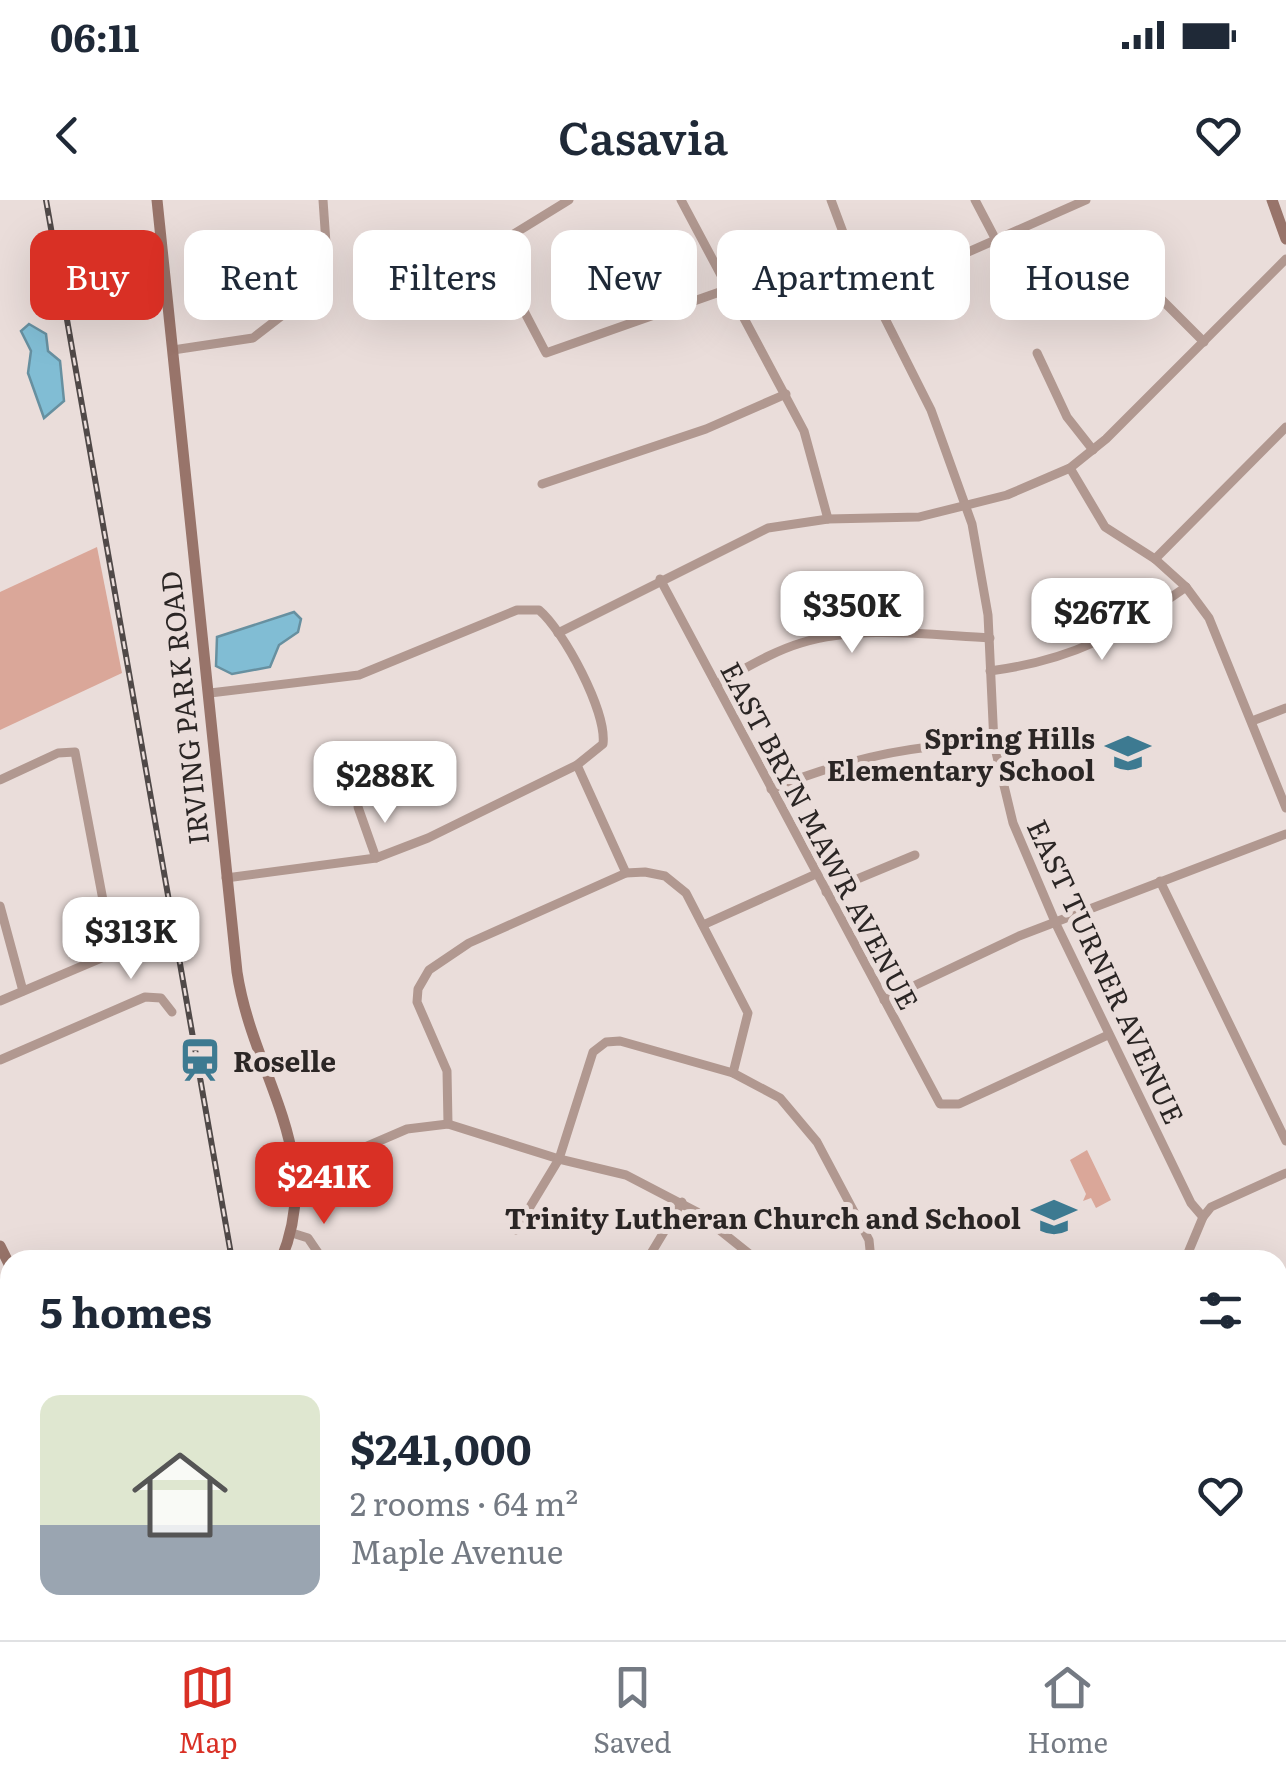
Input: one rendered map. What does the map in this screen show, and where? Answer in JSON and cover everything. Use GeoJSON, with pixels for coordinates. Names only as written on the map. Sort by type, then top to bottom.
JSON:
{"type":"FeatureCollection","features":[{"type":"Feature","properties":{"kind":"main road","name":"IRVING PARK ROAD"},"geometry":{"type":"LineString","coordinates":[[156,200],[191,552],[201,600],[226,878],[246,1014],[290,1140],[298,1176],[292,1234],[285,1250]]}},
{"type":"Feature","properties":{"kind":"main road"},"geometry":{"type":"LineString","coordinates":[[1272,200],[1286,239]]}},
{"type":"Feature","properties":{"kind":"street"},"geometry":{"type":"LineString","coordinates":[[173,350],[253,338],[313,293],[328,272],[323,200]]}},
{"type":"Feature","properties":{"kind":"street"},"geometry":{"type":"LineString","coordinates":[[569,200],[491,248],[546,352],[717,293]]}},
{"type":"Feature","properties":{"kind":"street"},"geometry":{"type":"LineString","coordinates":[[681,200],[717,263]]}},
{"type":"Feature","properties":{"kind":"street","name":"EAST TURNER AVENUE"},"geometry":{"type":"LineString","coordinates":[[832,200],[845,230]]}},
{"type":"Feature","properties":{"kind":"street"},"geometry":{"type":"LineString","coordinates":[[975,200],[991,230]]}},
{"type":"Feature","properties":{"kind":"street"},"geometry":{"type":"LineString","coordinates":[[1018,230],[1086,200]]}},
{"type":"Feature","properties":{"kind":"street"},"geometry":{"type":"LineString","coordinates":[[558,633],[744,536],[792,522],[900,520],[1007,496],[1070,468],[1286,260]]}},
{"type":"Feature","properties":{"kind":"street"},"geometry":{"type":"LineString","coordinates":[[1165,304],[1204,342]]}},
{"type":"Feature","properties":{"kind":"street"},"geometry":{"type":"LineString","coordinates":[[748,320],[814,458],[828,519]]}},
{"type":"Feature","properties":{"kind":"street","name":"EAST TURNER AVENUE"},"geometry":{"type":"LineString","coordinates":[[886,320],[931,410],[967,506],[982,568],[990,638],[994,744],[1013,823],[1108,1036],[1191,1203],[1202,1216]]}},
{"type":"Feature","properties":{"kind":"street"},"geometry":{"type":"LineString","coordinates":[[1037,353],[1067,417],[1092,450]]}},
{"type":"Feature","properties":{"kind":"street"},"geometry":{"type":"LineString","coordinates":[[542,484],[706,429],[786,394]]}},
{"type":"Feature","properties":{"kind":"street"},"geometry":{"type":"LineString","coordinates":[[1156,559],[1286,427]]}},
{"type":"Feature","properties":{"kind":"street"},"geometry":{"type":"LineString","coordinates":[[1070,468],[1104,527],[1156,559],[1186,586],[1220,641],[1286,808]]}},
{"type":"Feature","properties":{"kind":"street","name":"EAST BRYN MAWR AVENUE"},"geometry":{"type":"LineString","coordinates":[[660,580],[933,1094],[947,1107],[1108,1036]]}},
{"type":"Feature","properties":{"kind":"street"},"geometry":{"type":"LineString","coordinates":[[990,671],[1048,662],[1091,647],[1129,627],[1186,586]]}},
{"type":"Feature","properties":{"kind":"street"},"geometry":{"type":"LineString","coordinates":[[210,693],[359,675],[523,609],[539,610],[558,633],[604,724],[603,744],[577,765],[428,838],[376,858],[226,878]]}},
{"type":"Feature","properties":{"kind":"street"},"geometry":{"type":"LineString","coordinates":[[716,684],[786,648],[821,638],[902,634],[990,638]]}},
{"type":"Feature","properties":{"kind":"street"},"geometry":{"type":"LineString","coordinates":[[1252,721],[1286,708]]}},
{"type":"Feature","properties":{"kind":"street"},"geometry":{"type":"LineString","coordinates":[[770,789],[866,758],[941,745],[994,744]]}},
{"type":"Feature","properties":{"kind":"street"},"geometry":{"type":"LineString","coordinates":[[0,780],[58,754],[75,752],[113,954],[0,1001]]}},
{"type":"Feature","properties":{"kind":"street"},"geometry":{"type":"LineString","coordinates":[[577,765],[626,872]]}},
{"type":"Feature","properties":{"kind":"street"},"geometry":{"type":"LineString","coordinates":[[358,806],[376,858]]}},
{"type":"Feature","properties":{"kind":"street"},"geometry":{"type":"LineString","coordinates":[[884,1000],[1019,936],[1286,834]]}},
{"type":"Feature","properties":{"kind":"street"},"geometry":{"type":"LineString","coordinates":[[826,892],[915,855]]}},
{"type":"Feature","properties":{"kind":"street"},"geometry":{"type":"LineString","coordinates":[[448,1124],[447,1071],[417,1002],[425,976],[469,943],[626,872],[665,876],[686,893],[704,925],[748,1013],[733,1073]]}},
{"type":"Feature","properties":{"kind":"street"},"geometry":{"type":"LineString","coordinates":[[704,925],[816,874]]}},
{"type":"Feature","properties":{"kind":"street"},"geometry":{"type":"LineString","coordinates":[[1160,881],[1286,1141]]}},
{"type":"Feature","properties":{"kind":"street"},"geometry":{"type":"LineString","coordinates":[[0,906],[23,991]]}},
{"type":"Feature","properties":{"kind":"street"},"geometry":{"type":"LineString","coordinates":[[0,1060],[145,996],[161,998],[172,1012]]}},
{"type":"Feature","properties":{"kind":"street"},"geometry":{"type":"LineString","coordinates":[[516,1230],[558,1160],[593,1052],[606,1042],[628,1042],[733,1073],[780,1098],[808,1127],[869,1240],[870,1250]]}},
{"type":"Feature","properties":{"kind":"street"},"geometry":{"type":"LineString","coordinates":[[298,1176],[407,1129],[448,1124],[558,1160],[626,1175],[682,1202],[744,1250]]}},
{"type":"Feature","properties":{"kind":"street"},"geometry":{"type":"LineString","coordinates":[[1189,1250],[1202,1216],[1219,1202],[1286,1173]]}},
{"type":"Feature","properties":{"kind":"street"},"geometry":{"type":"LineString","coordinates":[[653,1250],[682,1202]]}},
{"type":"Feature","properties":{"kind":"street"},"geometry":{"type":"LineString","coordinates":[[292,1234],[308,1238],[317,1250]]}},
{"type":"Feature","properties":{"kind":"shaded area"},"geometry":{"type":"Polygon","coordinates":[[[97,547],[122,673],[0,730],[0,592],[97,547]]]}},
{"type":"Feature","properties":{"kind":"shaded area"},"geometry":{"type":"Polygon","coordinates":[[[1087,1150],[1111,1200],[1096,1208],[1091,1198],[1083,1201],[1086,1194],[1070,1160],[1087,1150]]]}},
{"type":"Feature","properties":{"kind":"water"},"geometry":{"type":"Polygon","coordinates":[[[29,324],[46,334],[48,351],[60,361],[64,401],[44,418],[28,373],[31,351],[21,331],[29,324]]]}},
{"type":"Feature","properties":{"kind":"water"},"geometry":{"type":"Polygon","coordinates":[[[294,612],[301,619],[298,632],[279,645],[270,667],[232,674],[216,666],[217,637],[294,612]]]}},
{"type":"Feature","properties":{"kind":"railway"},"geometry":{"type":"LineString","coordinates":[[46,200],[230,1250]]}},
{"type":"Feature","properties":{"kind":"place","name":"Spring Hills Elementary School"},"geometry":{"type":"Point","coordinates":[1128,753]}},
{"type":"Feature","properties":{"kind":"place","name":"Roselle"},"geometry":{"type":"Point","coordinates":[200,1060]}},
{"type":"Feature","properties":{"kind":"place","name":"Trinity Lutheran Church and School"},"geometry":{"type":"Point","coordinates":[1054,1217]}}]}
